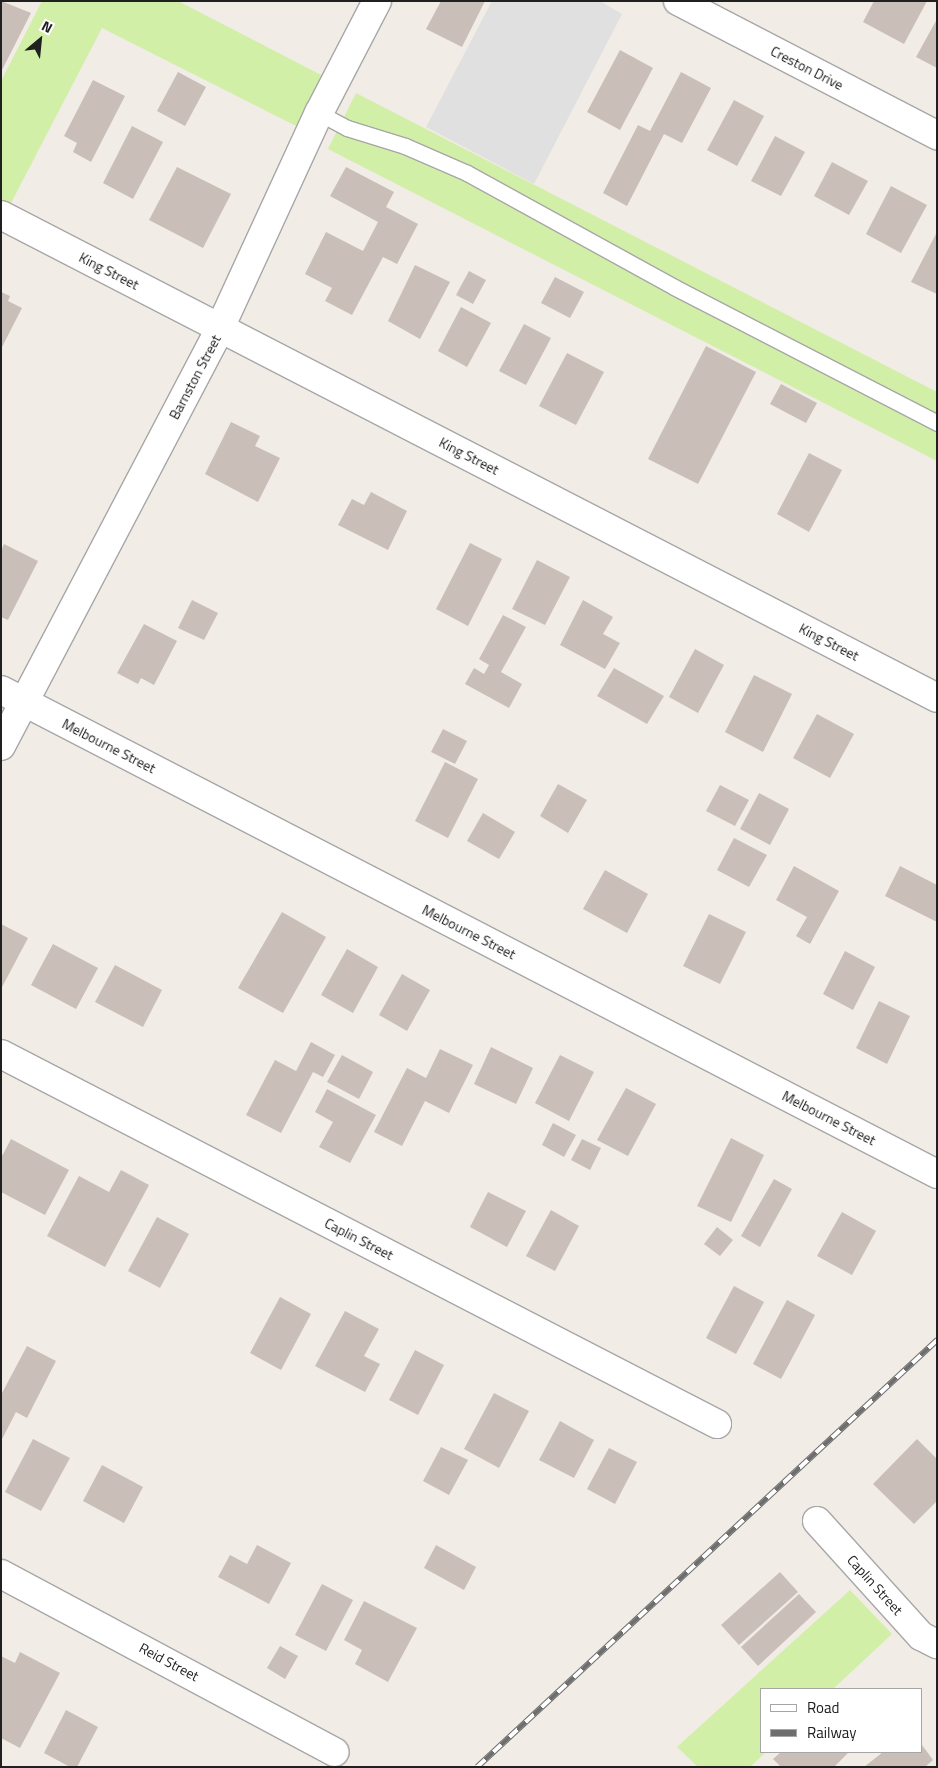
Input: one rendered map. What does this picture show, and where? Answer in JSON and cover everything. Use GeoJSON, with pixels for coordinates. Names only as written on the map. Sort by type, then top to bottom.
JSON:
{"type":"FeatureCollection","features":[{"type":"Feature","properties":{"kind":"street","name":"Barnston Street"},"geometry":{"type":"LineString","coordinates":[[1,746],[13,696],[220,328],[319,113],[377,1]]}},
{"type":"Feature","properties":{"kind":"street","name":"Creston Drive"},"geometry":{"type":"LineString","coordinates":[[678,1],[937,134]]}},
{"type":"Feature","properties":{"kind":"street","name":"King Street"},"geometry":{"type":"LineString","coordinates":[[1,215],[937,698]]}},
{"type":"Feature","properties":{"kind":"street","name":"Melbourne Street"},"geometry":{"type":"LineString","coordinates":[[13,696],[937,1174]]}},
{"type":"Feature","properties":{"kind":"street","name":"Caplin Street"},"geometry":{"type":"LineString","coordinates":[[1,1054],[717,1424]]}},
{"type":"Feature","properties":{"kind":"street","name":"Caplin Street"},"geometry":{"type":"LineString","coordinates":[[818,1521],[921,1636],[937,1644]]}},
{"type":"Feature","properties":{"kind":"street","name":"Reid Street"},"geometry":{"type":"LineString","coordinates":[[1,1574],[335,1752]]}},
{"type":"Feature","properties":{"kind":"lane"},"geometry":{"type":"LineString","coordinates":[[319,113],[347,128],[405,146],[467,173],[666,283],[937,423]]}},
{"type":"Feature","properties":{"kind":"green space"},"geometry":{"type":"Polygon","coordinates":[[[42,1],[178,1],[325,77],[300,128],[102,28],[10,205],[1,200],[1,81],[42,1]]]}},
{"type":"Feature","properties":{"kind":"green space"},"geometry":{"type":"Polygon","coordinates":[[[356,93],[937,392],[937,461],[328,149],[356,93]]]}},
{"type":"Feature","properties":{"kind":"green space"},"geometry":{"type":"Polygon","coordinates":[[[850,1590],[892,1634],[834,1688],[760,1688],[760,1753],[765,1753],[750,1767],[698,1767],[677,1747],[850,1590]]]}},
{"type":"Feature","properties":{"kind":"shaded area"},"geometry":{"type":"Polygon","coordinates":[[[492,1],[600,1],[622,14],[534,184],[426,127],[492,1]]]}},
{"type":"Feature","properties":{"kind":"building"},"geometry":{"type":"Polygon","coordinates":[[[1,1],[31,13],[1,72],[1,1]]]}},
{"type":"Feature","properties":{"kind":"building"},"geometry":{"type":"Polygon","coordinates":[[[441,1],[485,1],[462,47],[426,29],[441,1]]]}},
{"type":"Feature","properties":{"kind":"building"},"geometry":{"type":"Polygon","coordinates":[[[874,1],[927,1],[904,44],[863,22],[874,1]]]}},
{"type":"Feature","properties":{"kind":"building"},"geometry":{"type":"Polygon","coordinates":[[[937,19],[937,68],[916,57],[937,19]]]}},
{"type":"Feature","properties":{"kind":"building"},"geometry":{"type":"Polygon","coordinates":[[[620,50],[653,68],[620,130],[587,112],[620,50]]]}},
{"type":"Feature","properties":{"kind":"building"},"geometry":{"type":"Polygon","coordinates":[[[178,72],[206,87],[185,126],[157,111],[178,72]]]}},
{"type":"Feature","properties":{"kind":"building"},"geometry":{"type":"Polygon","coordinates":[[[681,72],[711,88],[682,143],[664,134],[627,206],[603,193],[638,125],[650,131],[681,72]]]}},
{"type":"Feature","properties":{"kind":"building"},"geometry":{"type":"Polygon","coordinates":[[[93,80],[125,96],[91,162],[73,152],[77,143],[64,136],[93,80]]]}},
{"type":"Feature","properties":{"kind":"building"},"geometry":{"type":"Polygon","coordinates":[[[734,100],[764,116],[737,166],[707,150],[734,100]]]}},
{"type":"Feature","properties":{"kind":"building"},"geometry":{"type":"Polygon","coordinates":[[[132,126],[163,142],[133,199],[103,183],[132,126]]]}},
{"type":"Feature","properties":{"kind":"building"},"geometry":{"type":"Polygon","coordinates":[[[775,136],[805,152],[781,196],[751,181],[775,136]]]}},
{"type":"Feature","properties":{"kind":"building"},"geometry":{"type":"Polygon","coordinates":[[[832,162],[868,181],[849,215],[814,196],[832,162]]]}},
{"type":"Feature","properties":{"kind":"building"},"geometry":{"type":"Polygon","coordinates":[[[177,167],[231,194],[203,248],[149,220],[177,167]]]}},
{"type":"Feature","properties":{"kind":"building"},"geometry":{"type":"Polygon","coordinates":[[[346,167],[394,192],[386,207],[418,224],[397,264],[383,257],[352,315],[325,301],[332,288],[305,274],[326,232],[363,251],[378,222],[330,196],[346,167]]]}},
{"type":"Feature","properties":{"kind":"building"},"geometry":{"type":"Polygon","coordinates":[[[891,186],[927,205],[901,253],[866,234],[891,186]]]}},
{"type":"Feature","properties":{"kind":"building"},"geometry":{"type":"Polygon","coordinates":[[[937,232],[937,294],[911,282],[937,232]]]}},
{"type":"Feature","properties":{"kind":"building"},"geometry":{"type":"Polygon","coordinates":[[[415,265],[450,282],[420,339],[388,321],[415,265]]]}},
{"type":"Feature","properties":{"kind":"building"},"geometry":{"type":"Polygon","coordinates":[[[469,271],[486,280],[473,304],[456,295],[469,271]]]}},
{"type":"Feature","properties":{"kind":"building"},"geometry":{"type":"Polygon","coordinates":[[[555,277],[584,292],[570,318],[541,303],[555,277]]]}},
{"type":"Feature","properties":{"kind":"building"},"geometry":{"type":"Polygon","coordinates":[[[1,292],[10,296],[8,301],[22,308],[1,349],[1,292]]]}},
{"type":"Feature","properties":{"kind":"building"},"geometry":{"type":"Polygon","coordinates":[[[461,307],[491,323],[467,367],[438,351],[461,307]]]}},
{"type":"Feature","properties":{"kind":"building"},"geometry":{"type":"Polygon","coordinates":[[[524,324],[551,338],[526,385],[499,371],[524,324]]]}},
{"type":"Feature","properties":{"kind":"building"},"geometry":{"type":"Polygon","coordinates":[[[706,346],[756,372],[698,484],[648,459],[706,346]]]}},
{"type":"Feature","properties":{"kind":"building"},"geometry":{"type":"Polygon","coordinates":[[[567,353],[604,372],[576,425],[539,406],[567,353]]]}},
{"type":"Feature","properties":{"kind":"building"},"geometry":{"type":"Polygon","coordinates":[[[781,384],[817,403],[806,423],[770,404],[781,384]]]}},
{"type":"Feature","properties":{"kind":"building"},"geometry":{"type":"Polygon","coordinates":[[[231,422],[260,436],[255,446],[280,458],[258,502],[205,474],[231,422]]]}},
{"type":"Feature","properties":{"kind":"building"},"geometry":{"type":"Polygon","coordinates":[[[809,453],[842,470],[809,532],[777,514],[809,453]]]}},
{"type":"Feature","properties":{"kind":"building"},"geometry":{"type":"Polygon","coordinates":[[[371,492],[407,511],[388,550],[338,525],[352,499],[364,505],[371,492]]]}},
{"type":"Feature","properties":{"kind":"building"},"geometry":{"type":"Polygon","coordinates":[[[470,543],[502,559],[468,626],[436,609],[470,543]]]}},
{"type":"Feature","properties":{"kind":"building"},"geometry":{"type":"Polygon","coordinates":[[[4,544],[38,561],[8,620],[1,617],[1,551],[4,544]]]}},
{"type":"Feature","properties":{"kind":"building"},"geometry":{"type":"Polygon","coordinates":[[[537,560],[570,577],[545,625],[512,609],[537,560]]]}},
{"type":"Feature","properties":{"kind":"building"},"geometry":{"type":"Polygon","coordinates":[[[192,600],[218,613],[204,640],[178,628],[192,600]]]}},
{"type":"Feature","properties":{"kind":"building"},"geometry":{"type":"Polygon","coordinates":[[[583,600],[613,617],[603,634],[620,643],[605,669],[560,645],[583,600]]]}},
{"type":"Feature","properties":{"kind":"building"},"geometry":{"type":"Polygon","coordinates":[[[503,615],[526,627],[501,672],[522,684],[509,708],[465,684],[474,668],[484,674],[489,665],[479,659],[503,615]]]}},
{"type":"Feature","properties":{"kind":"building"},"geometry":{"type":"Polygon","coordinates":[[[144,624],[177,641],[154,685],[141,678],[138,684],[117,673],[144,624]]]}},
{"type":"Feature","properties":{"kind":"building"},"geometry":{"type":"Polygon","coordinates":[[[695,649],[724,665],[698,713],[669,697],[695,649]]]}},
{"type":"Feature","properties":{"kind":"building"},"geometry":{"type":"Polygon","coordinates":[[[614,668],[664,696],[647,724],[597,696],[614,668]]]}},
{"type":"Feature","properties":{"kind":"building"},"geometry":{"type":"Polygon","coordinates":[[[754,675],[792,694],[763,752],[725,732],[754,675]]]}},
{"type":"Feature","properties":{"kind":"building"},"geometry":{"type":"Polygon","coordinates":[[[817,714],[854,734],[830,778],[793,758],[817,714]]]}},
{"type":"Feature","properties":{"kind":"building"},"geometry":{"type":"Polygon","coordinates":[[[443,729],[467,741],[455,764],[431,752],[443,729]]]}},
{"type":"Feature","properties":{"kind":"building"},"geometry":{"type":"Polygon","coordinates":[[[445,762],[478,779],[448,838],[415,821],[445,762]]]}},
{"type":"Feature","properties":{"kind":"building"},"geometry":{"type":"Polygon","coordinates":[[[558,784],[587,800],[568,833],[540,816],[558,784]]]}},
{"type":"Feature","properties":{"kind":"building"},"geometry":{"type":"Polygon","coordinates":[[[720,785],[749,800],[735,826],[706,811],[720,785]]]}},
{"type":"Feature","properties":{"kind":"building"},"geometry":{"type":"Polygon","coordinates":[[[759,793],[789,809],[770,845],[740,829],[759,793]]]}},
{"type":"Feature","properties":{"kind":"building"},"geometry":{"type":"Polygon","coordinates":[[[483,813],[515,832],[499,859],[467,841],[483,813]]]}},
{"type":"Feature","properties":{"kind":"building"},"geometry":{"type":"Polygon","coordinates":[[[734,838],[767,855],[749,887],[717,870],[734,838]]]}},
{"type":"Feature","properties":{"kind":"building"},"geometry":{"type":"Polygon","coordinates":[[[794,866],[839,891],[810,944],[796,936],[807,917],[776,900],[794,866]]]}},
{"type":"Feature","properties":{"kind":"building"},"geometry":{"type":"Polygon","coordinates":[[[900,866],[937,885],[937,922],[885,896],[900,866]]]}},
{"type":"Feature","properties":{"kind":"building"},"geometry":{"type":"Polygon","coordinates":[[[605,870],[648,894],[627,933],[583,909],[605,870]]]}},
{"type":"Feature","properties":{"kind":"building"},"geometry":{"type":"Polygon","coordinates":[[[282,912],[326,937],[283,1013],[238,988],[282,912]]]}},
{"type":"Feature","properties":{"kind":"building"},"geometry":{"type":"Polygon","coordinates":[[[709,914],[746,932],[720,984],[683,966],[709,914]]]}},
{"type":"Feature","properties":{"kind":"building"},"geometry":{"type":"Polygon","coordinates":[[[1,924],[28,938],[1,989],[1,924]]]}},
{"type":"Feature","properties":{"kind":"building"},"geometry":{"type":"Polygon","coordinates":[[[53,944],[98,968],[76,1009],[31,985],[53,944]]]}},
{"type":"Feature","properties":{"kind":"building"},"geometry":{"type":"Polygon","coordinates":[[[347,949],[378,967],[353,1013],[321,995],[347,949]]]}},
{"type":"Feature","properties":{"kind":"building"},"geometry":{"type":"Polygon","coordinates":[[[845,951],[875,967],[853,1010],[823,994],[845,951]]]}},
{"type":"Feature","properties":{"kind":"building"},"geometry":{"type":"Polygon","coordinates":[[[115,965],[162,990],[143,1027],[95,1002],[115,965]]]}},
{"type":"Feature","properties":{"kind":"building"},"geometry":{"type":"Polygon","coordinates":[[[402,974],[430,990],[407,1031],[379,1015],[402,974]]]}},
{"type":"Feature","properties":{"kind":"building"},"geometry":{"type":"Polygon","coordinates":[[[879,1001],[910,1016],[887,1064],[856,1048],[879,1001]]]}},
{"type":"Feature","properties":{"kind":"building"},"geometry":{"type":"Polygon","coordinates":[[[311,1042],[335,1055],[323,1077],[313,1072],[281,1133],[246,1115],[275,1060],[296,1071],[311,1042]]]}},
{"type":"Feature","properties":{"kind":"building"},"geometry":{"type":"Polygon","coordinates":[[[491,1047],[533,1068],[516,1104],[474,1084],[491,1047]]]}},
{"type":"Feature","properties":{"kind":"building"},"geometry":{"type":"Polygon","coordinates":[[[440,1049],[473,1065],[449,1113],[425,1101],[402,1146],[374,1132],[407,1068],[426,1078],[440,1049]]]}},
{"type":"Feature","properties":{"kind":"building"},"geometry":{"type":"Polygon","coordinates":[[[342,1055],[373,1072],[359,1099],[327,1082],[342,1055]]]}},
{"type":"Feature","properties":{"kind":"building"},"geometry":{"type":"Polygon","coordinates":[[[560,1055],[594,1072],[569,1121],[535,1103],[560,1055]]]}},
{"type":"Feature","properties":{"kind":"building"},"geometry":{"type":"Polygon","coordinates":[[[626,1088],[656,1104],[628,1156],[597,1140],[626,1088]]]}},
{"type":"Feature","properties":{"kind":"building"},"geometry":{"type":"Polygon","coordinates":[[[327,1089],[376,1115],[350,1163],[319,1147],[333,1122],[315,1112],[327,1089]]]}},
{"type":"Feature","properties":{"kind":"building"},"geometry":{"type":"Polygon","coordinates":[[[553,1123],[576,1135],[564,1157],[542,1145],[553,1123]]]}},
{"type":"Feature","properties":{"kind":"building"},"geometry":{"type":"Polygon","coordinates":[[[731,1138],[764,1155],[731,1222],[697,1206],[731,1138]]]}},
{"type":"Feature","properties":{"kind":"building"},"geometry":{"type":"Polygon","coordinates":[[[11,1139],[69,1170],[45,1215],[1,1192],[1,1158],[11,1139]]]}},
{"type":"Feature","properties":{"kind":"building"},"geometry":{"type":"Polygon","coordinates":[[[582,1139],[601,1148],[590,1170],[571,1160],[582,1139]]]}},
{"type":"Feature","properties":{"kind":"building"},"geometry":{"type":"Polygon","coordinates":[[[121,1170],[149,1185],[105,1267],[47,1236],[79,1176],[109,1192],[121,1170]]]}},
{"type":"Feature","properties":{"kind":"building"},"geometry":{"type":"Polygon","coordinates":[[[774,1179],[792,1189],[760,1247],[741,1236],[774,1179]]]}},
{"type":"Feature","properties":{"kind":"building"},"geometry":{"type":"Polygon","coordinates":[[[488,1192],[526,1211],[507,1247],[470,1227],[488,1192]]]}},
{"type":"Feature","properties":{"kind":"building"},"geometry":{"type":"Polygon","coordinates":[[[551,1210],[579,1226],[555,1271],[526,1256],[551,1210]]]}},
{"type":"Feature","properties":{"kind":"building"},"geometry":{"type":"Polygon","coordinates":[[[842,1212],[876,1231],[852,1275],[817,1256],[842,1212]]]}},
{"type":"Feature","properties":{"kind":"building"},"geometry":{"type":"Polygon","coordinates":[[[157,1217],[189,1234],[160,1288],[128,1271],[157,1217]]]}},
{"type":"Feature","properties":{"kind":"building"},"geometry":{"type":"Polygon","coordinates":[[[717,1227],[733,1240],[720,1256],[704,1244],[717,1227]]]}},
{"type":"Feature","properties":{"kind":"building"},"geometry":{"type":"Polygon","coordinates":[[[734,1286],[764,1302],[736,1354],[706,1338],[734,1286]]]}},
{"type":"Feature","properties":{"kind":"building"},"geometry":{"type":"Polygon","coordinates":[[[280,1297],[311,1314],[281,1370],[250,1353],[280,1297]]]}},
{"type":"Feature","properties":{"kind":"building"},"geometry":{"type":"Polygon","coordinates":[[[787,1300],[815,1315],[781,1379],[753,1364],[787,1300]]]}},
{"type":"Feature","properties":{"kind":"building"},"geometry":{"type":"Polygon","coordinates":[[[345,1311],[379,1329],[364,1356],[380,1364],[365,1392],[315,1366],[345,1311]]]}},
{"type":"Feature","properties":{"kind":"building"},"geometry":{"type":"Polygon","coordinates":[[[27,1346],[56,1361],[27,1418],[16,1412],[1,1441],[1,1395],[27,1346]]]}},
{"type":"Feature","properties":{"kind":"building"},"geometry":{"type":"Polygon","coordinates":[[[415,1350],[444,1365],[418,1415],[389,1400],[415,1350]]]}},
{"type":"Feature","properties":{"kind":"building"},"geometry":{"type":"Polygon","coordinates":[[[494,1393],[529,1411],[499,1468],[464,1449],[494,1393]]]}},
{"type":"Feature","properties":{"kind":"building"},"geometry":{"type":"Polygon","coordinates":[[[560,1421],[594,1440],[574,1478],[539,1460],[560,1421]]]}},
{"type":"Feature","properties":{"kind":"building"},"geometry":{"type":"Polygon","coordinates":[[[33,1439],[70,1458],[41,1511],[5,1492],[33,1439]]]}},
{"type":"Feature","properties":{"kind":"building"},"geometry":{"type":"Polygon","coordinates":[[[917,1439],[937,1459],[937,1501],[914,1524],[873,1484],[917,1439]]]}},
{"type":"Feature","properties":{"kind":"building"},"geometry":{"type":"Polygon","coordinates":[[[441,1447],[468,1460],[449,1495],[423,1481],[441,1447]]]}},
{"type":"Feature","properties":{"kind":"building"},"geometry":{"type":"Polygon","coordinates":[[[609,1448],[637,1462],[615,1504],[587,1489],[609,1448]]]}},
{"type":"Feature","properties":{"kind":"building"},"geometry":{"type":"Polygon","coordinates":[[[102,1465],[143,1487],[124,1523],[83,1501],[102,1465]]]}},
{"type":"Feature","properties":{"kind":"building"},"geometry":{"type":"Polygon","coordinates":[[[257,1545],[291,1563],[269,1604],[218,1577],[230,1555],[247,1564],[257,1545]]]}},
{"type":"Feature","properties":{"kind":"building"},"geometry":{"type":"Polygon","coordinates":[[[436,1545],[476,1567],[464,1590],[424,1568],[436,1545]]]}},
{"type":"Feature","properties":{"kind":"building"},"geometry":{"type":"Polygon","coordinates":[[[780,1572],[798,1592],[739,1645],[721,1625],[780,1572]]]}},
{"type":"Feature","properties":{"kind":"building"},"geometry":{"type":"Polygon","coordinates":[[[322,1584],[353,1600],[326,1651],[295,1635],[322,1584]]]}},
{"type":"Feature","properties":{"kind":"building"},"geometry":{"type":"Polygon","coordinates":[[[799,1594],[816,1612],[758,1666],[741,1647],[799,1594]]]}},
{"type":"Feature","properties":{"kind":"building"},"geometry":{"type":"Polygon","coordinates":[[[364,1601],[417,1628],[388,1682],[355,1664],[362,1650],[344,1640],[364,1601]]]}},
{"type":"Feature","properties":{"kind":"building"},"geometry":{"type":"Polygon","coordinates":[[[280,1646],[298,1656],[285,1679],[267,1668],[280,1646]]]}},
{"type":"Feature","properties":{"kind":"building"},"geometry":{"type":"Polygon","coordinates":[[[20,1652],[60,1673],[20,1748],[1,1738],[1,1656],[15,1663],[20,1652]]]}},
{"type":"Feature","properties":{"kind":"building"},"geometry":{"type":"Polygon","coordinates":[[[66,1710],[98,1727],[77,1767],[70,1767],[44,1753],[66,1710]]]}},
{"type":"Feature","properties":{"kind":"building"},"geometry":{"type":"Polygon","coordinates":[[[923,1746],[933,1760],[925,1767],[864,1767],[882,1753],[923,1753],[923,1746]]]}},
{"type":"Feature","properties":{"kind":"building"},"geometry":{"type":"Polygon","coordinates":[[[780,1753],[848,1753],[834,1767],[781,1767],[773,1759],[780,1753]]]}},
{"type":"Feature","properties":{"kind":"railway"},"geometry":{"type":"LineString","coordinates":[[477,1767],[937,1340]]}}]}
